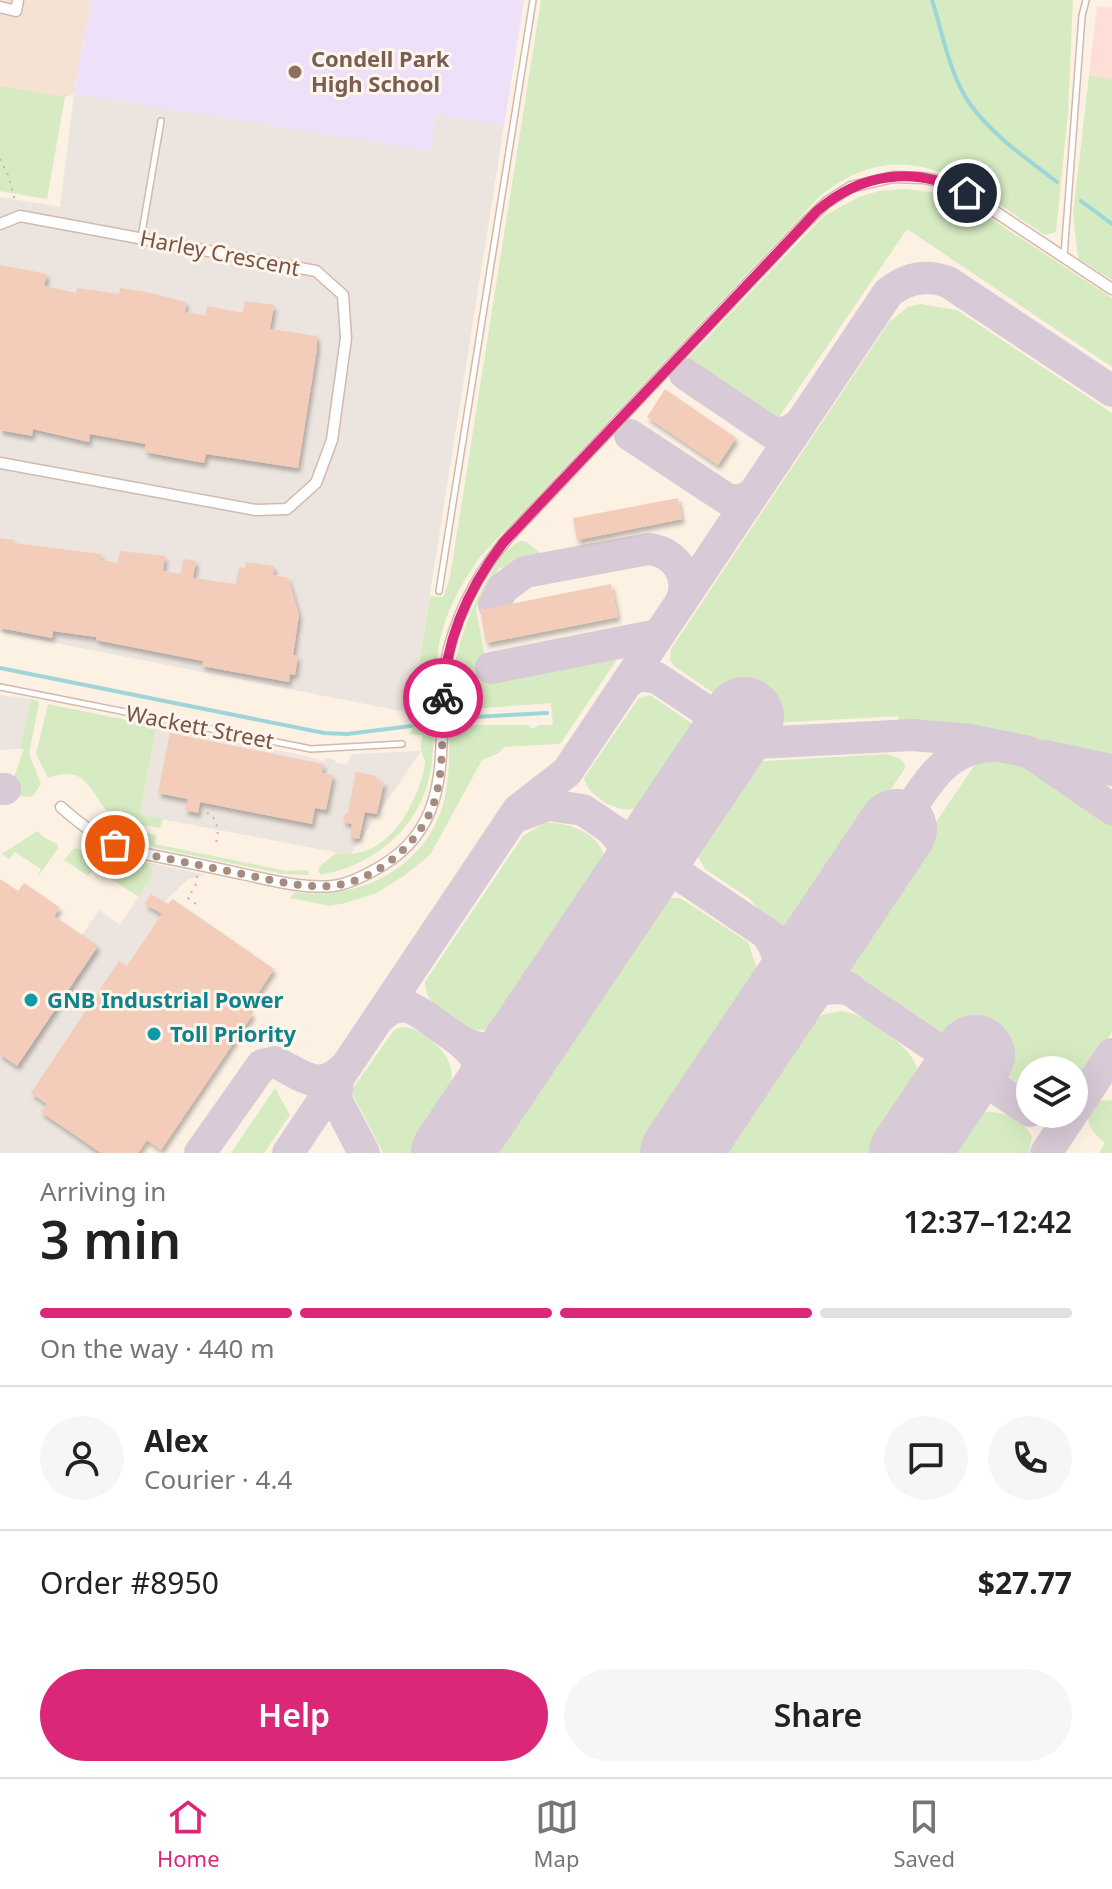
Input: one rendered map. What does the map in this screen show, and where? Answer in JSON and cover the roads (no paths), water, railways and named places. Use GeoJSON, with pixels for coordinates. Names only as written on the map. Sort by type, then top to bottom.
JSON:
{"type":"FeatureCollection","features":[{"type":"Feature","properties":{"kind":"street"},"geometry":{"type":"LineString","coordinates":[[0,7],[16,11],[18,0]]}},
{"type":"Feature","properties":{"kind":"street"},"geometry":{"type":"LineString","coordinates":[[61,807],[83,827],[115,845],[303,886],[332,886],[370,872],[394,858],[414,840],[432,807],[440,771],[443,690],[449,652],[466,601],[491,559],[817,211],[851,187],[893,177],[940,181],[967,193],[1112,289]]}},
{"type":"Feature","properties":{"kind":"street","name":"Harley Crescent"},"geometry":{"type":"LineString","coordinates":[[0,224],[20,216],[316,271],[343,295],[346,338],[332,440],[316,483],[287,509],[256,510],[0,463]]}},
{"type":"Feature","properties":{"kind":"lane"},"geometry":{"type":"LineString","coordinates":[[439,591],[533,0]]}},
{"type":"Feature","properties":{"kind":"lane"},"geometry":{"type":"LineString","coordinates":[[1064,256],[1082,16],[1086,0]]}},
{"type":"Feature","properties":{"kind":"lane"},"geometry":{"type":"LineString","coordinates":[[141,239],[161,121]]}},
{"type":"Feature","properties":{"kind":"lane","name":"Wackett Street"},"geometry":{"type":"LineString","coordinates":[[0,687],[311,749],[402,744]]}},
{"type":"Feature","properties":{"kind":"waterway"},"geometry":{"type":"LineString","coordinates":[[932,0],[952,67],[970,104],[999,136],[1057,182]]}},
{"type":"Feature","properties":{"kind":"waterway"},"geometry":{"type":"LineString","coordinates":[[1081,201],[1112,224]]}},
{"type":"Feature","properties":{"kind":"waterway"},"geometry":{"type":"LineString","coordinates":[[0,668],[324,733],[347,734],[411,726]]}},
{"type":"Feature","properties":{"kind":"waterway"},"geometry":{"type":"LineString","coordinates":[[473,717],[547,713]]}},
{"type":"Feature","properties":{"kind":"place","name":"Condell Park High School"},"geometry":{"type":"Point","coordinates":[295,72]}},
{"type":"Feature","properties":{"kind":"place","name":"GNB Industrial Power"},"geometry":{"type":"Point","coordinates":[31,1000]}},
{"type":"Feature","properties":{"kind":"place","name":"Toll Priority"},"geometry":{"type":"Point","coordinates":[154,1034]}}]}
